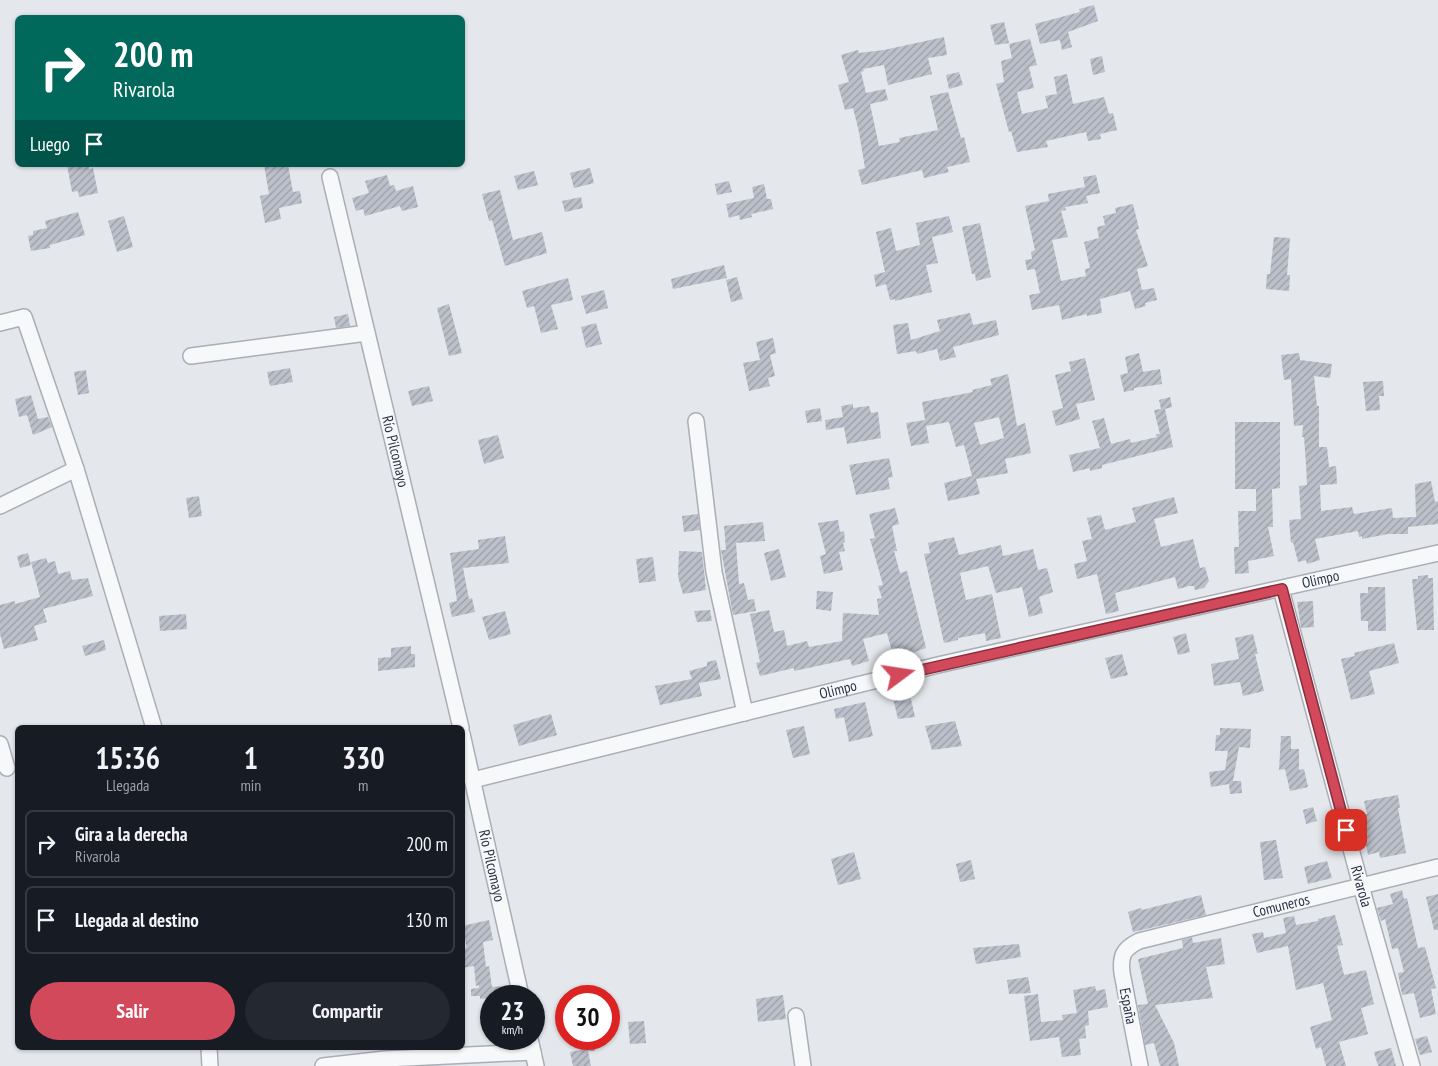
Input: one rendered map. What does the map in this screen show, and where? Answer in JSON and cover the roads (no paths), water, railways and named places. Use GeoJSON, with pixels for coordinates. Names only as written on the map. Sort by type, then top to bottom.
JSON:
{"type":"FeatureCollection","features":[{"type":"Feature","properties":{"kind":"street","name":"Río Pilcomayo"},"geometry":{"type":"LineString","coordinates":[[330,177],[460,725]]}},
{"type":"Feature","properties":{"kind":"street"},"geometry":{"type":"LineString","coordinates":[[0,323],[24,317],[76,469],[153,725]]}},
{"type":"Feature","properties":{"kind":"street"},"geometry":{"type":"LineString","coordinates":[[192,356],[367,333]]}},
{"type":"Feature","properties":{"kind":"street"},"geometry":{"type":"LineString","coordinates":[[696,421],[714,572],[745,713]]}},
{"type":"Feature","properties":{"kind":"street"},"geometry":{"type":"LineString","coordinates":[[0,506],[76,469]]}},
{"type":"Feature","properties":{"kind":"street","name":"Olimpo"},"geometry":{"type":"LineString","coordinates":[[473,780],[938,665],[1438,553]]}},
{"type":"Feature","properties":{"kind":"street","name":"Rivarola"},"geometry":{"type":"LineString","coordinates":[[1282,589],[1361,886],[1412,1066]]}},
{"type":"Feature","properties":{"kind":"street"},"geometry":{"type":"LineString","coordinates":[[0,744],[8,768]]}},
{"type":"Feature","properties":{"kind":"street","name":"Río Pilcomayo"},"geometry":{"type":"LineString","coordinates":[[465,747],[518,985]]}},
{"type":"Feature","properties":{"kind":"street","name":"Comuneros"},"geometry":{"type":"LineString","coordinates":[[1127,947],[1139,941],[1438,867]]}},
{"type":"Feature","properties":{"kind":"street","name":"España"},"geometry":{"type":"LineString","coordinates":[[1127,947],[1120,958],[1140,1066]]}},
{"type":"Feature","properties":{"kind":"street"},"geometry":{"type":"LineString","coordinates":[[796,1016],[803,1066]]}},
{"type":"Feature","properties":{"kind":"street"},"geometry":{"type":"LineString","coordinates":[[208,1050],[210,1066]]}},
{"type":"Feature","properties":{"kind":"street"},"geometry":{"type":"LineString","coordinates":[[323,1066],[533,1052]]}}]}
